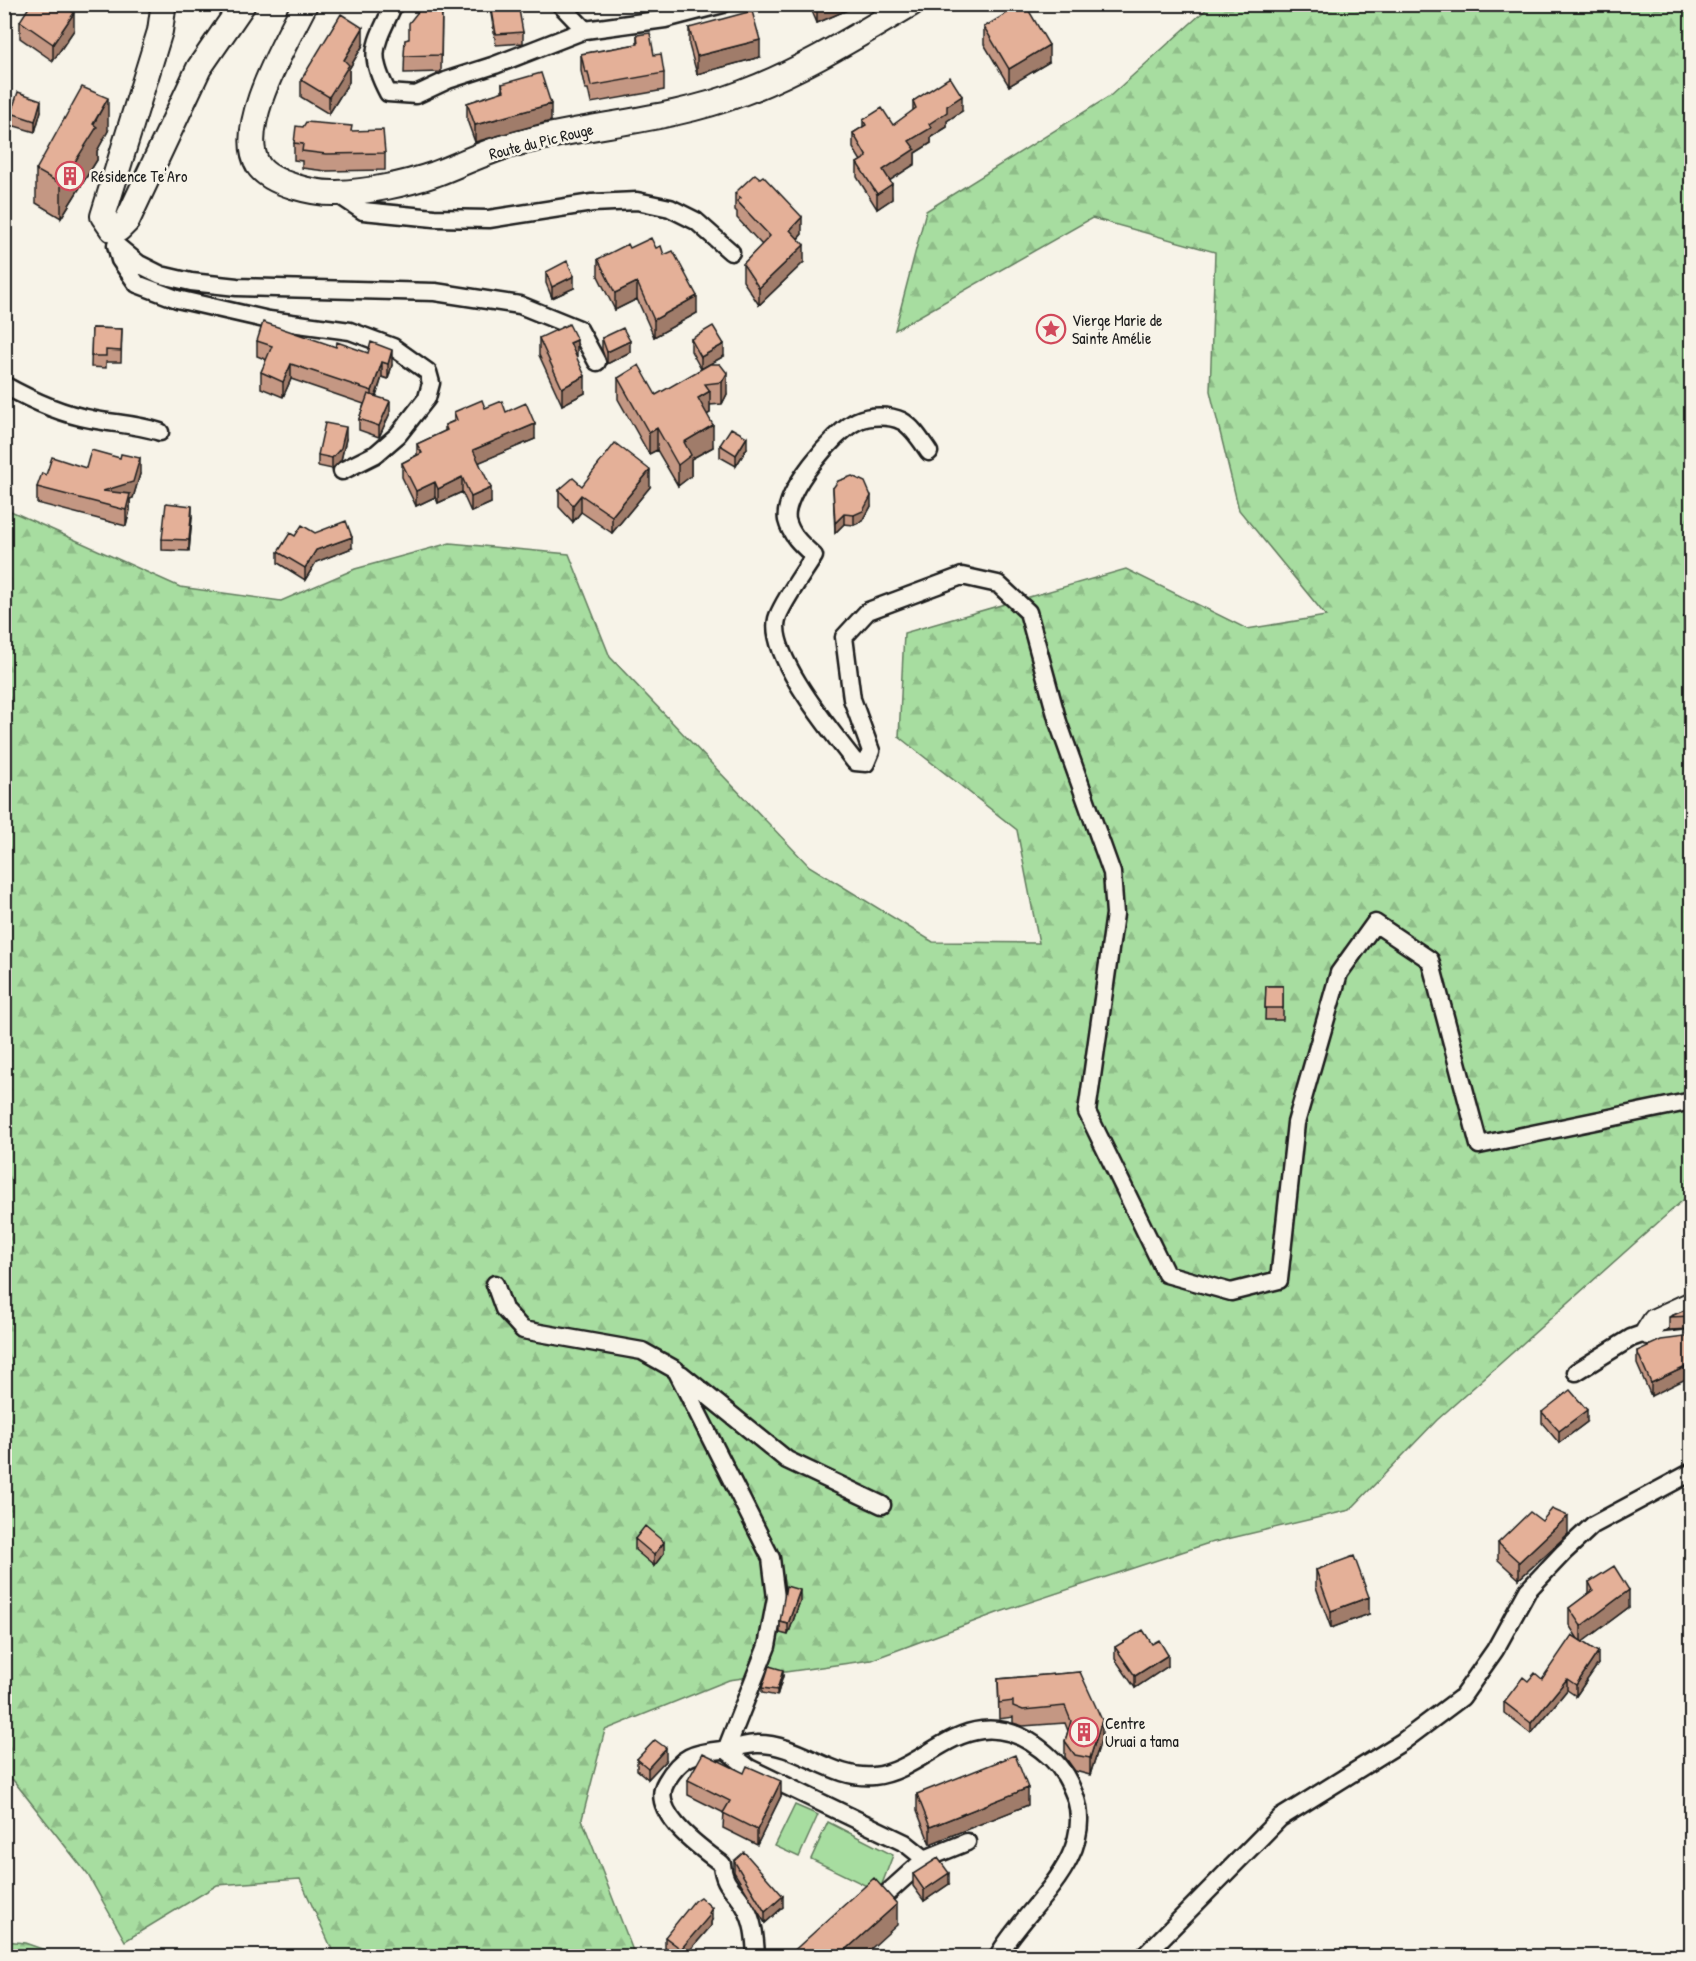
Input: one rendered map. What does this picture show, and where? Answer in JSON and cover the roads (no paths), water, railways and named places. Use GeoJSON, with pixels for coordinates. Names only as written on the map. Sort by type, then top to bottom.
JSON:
{"type":"FeatureCollection","features":[{"type":"Feature","properties":{"kind":"street"},"geometry":{"type":"LineString","coordinates":[[114,237],[127,221],[199,68],[243,4]]}},
{"type":"Feature","properties":{"kind":"street","name":"Route du Pic Rouge"},"geometry":{"type":"LineString","coordinates":[[305,4],[267,82],[253,130],[252,152],[258,165],[270,175],[305,190],[336,193],[361,191],[432,175],[507,146],[716,103],[782,75],[911,4]]}},
{"type":"Feature","properties":{"kind":"street"},"geometry":{"type":"LineString","coordinates":[[394,4],[374,49],[377,72],[388,93],[416,95],[448,80],[495,65],[585,30],[664,19],[723,4]]}},
{"type":"Feature","properties":{"kind":"street"},"geometry":{"type":"LineString","coordinates":[[560,4],[585,30]]}},
{"type":"Feature","properties":{"kind":"street"},"geometry":{"type":"LineString","coordinates":[[162,6],[160,31],[103,216],[114,237],[120,260],[137,284],[177,300],[269,320],[350,331],[393,347],[428,372],[431,383],[427,399],[398,435],[376,454],[342,471]]}},
{"type":"Feature","properties":{"kind":"street"},"geometry":{"type":"LineString","coordinates":[[336,193],[363,211],[434,218],[489,219],[591,203],[637,201],[670,208],[696,221],[731,252]]}},
{"type":"Feature","properties":{"kind":"street"},"geometry":{"type":"LineString","coordinates":[[114,237],[139,264],[161,275],[191,282],[237,287],[435,292],[520,305],[579,329],[597,362]]}},
{"type":"Feature","properties":{"kind":"street"},"geometry":{"type":"LineString","coordinates":[[4,386],[39,403],[91,420],[138,424],[160,432]]}},
{"type":"Feature","properties":{"kind":"street"},"geometry":{"type":"LineString","coordinates":[[929,452],[917,435],[902,421],[880,416],[857,421],[808,468],[792,497],[786,518],[794,537],[814,556],[777,620],[781,649],[790,673],[855,762],[866,763],[871,751],[852,699],[844,638],[868,611],[962,576],[998,584],[1028,612],[1058,722],[1112,873],[1115,914],[1088,1112],[1166,1274],[1231,1292],[1279,1280],[1296,1123],[1339,973],[1375,923],[1430,960],[1479,1145],[1692,1101]]}},
{"type":"Feature","properties":{"kind":"street"},"geometry":{"type":"LineString","coordinates":[[495,1284],[504,1309],[523,1330],[642,1351],[676,1370],[787,1460],[882,1505]]}},
{"type":"Feature","properties":{"kind":"street"},"geometry":{"type":"LineString","coordinates":[[1576,1372],[1631,1338],[1648,1332],[1655,1321],[1692,1304]]}},
{"type":"Feature","properties":{"kind":"street"},"geometry":{"type":"LineString","coordinates":[[1648,1332],[1659,1342],[1692,1338]]}},
{"type":"Feature","properties":{"kind":"street"},"geometry":{"type":"LineString","coordinates":[[676,1370],[771,1558],[776,1598],[767,1646],[726,1750]]}},
{"type":"Feature","properties":{"kind":"street"},"geometry":{"type":"LineString","coordinates":[[1144,1956],[1280,1818],[1402,1742],[1462,1697],[1495,1650],[1528,1590],[1593,1525],[1692,1472]]}},
{"type":"Feature","properties":{"kind":"street"},"geometry":{"type":"LineString","coordinates":[[756,1956],[755,1931],[744,1905],[723,1880],[722,1864],[679,1827],[666,1811],[661,1799],[663,1788],[682,1761],[695,1753],[758,1744],[786,1749],[833,1769],[857,1776],[876,1776],[893,1770],[962,1735],[981,1730],[1016,1733],[1041,1749],[1060,1766],[1070,1782],[1077,1803],[1075,1845],[1062,1871],[999,1956]]}},
{"type":"Feature","properties":{"kind":"street"},"geometry":{"type":"LineString","coordinates":[[726,1750],[749,1768],[905,1843],[925,1859]]}},
{"type":"Feature","properties":{"kind":"street"},"geometry":{"type":"LineString","coordinates":[[884,1896],[925,1859],[967,1842]]}},
{"type":"Feature","properties":{"kind":"place","name":"Résidence Te'Aro"},"geometry":{"type":"Point","coordinates":[70,176]}},
{"type":"Feature","properties":{"kind":"place","name":"Vierge Marie de Sainte Amélie"},"geometry":{"type":"Point","coordinates":[1051,329]}},
{"type":"Feature","properties":{"kind":"place","name":"Centre Uruai a tama"},"geometry":{"type":"Point","coordinates":[1084,1732]}}]}
